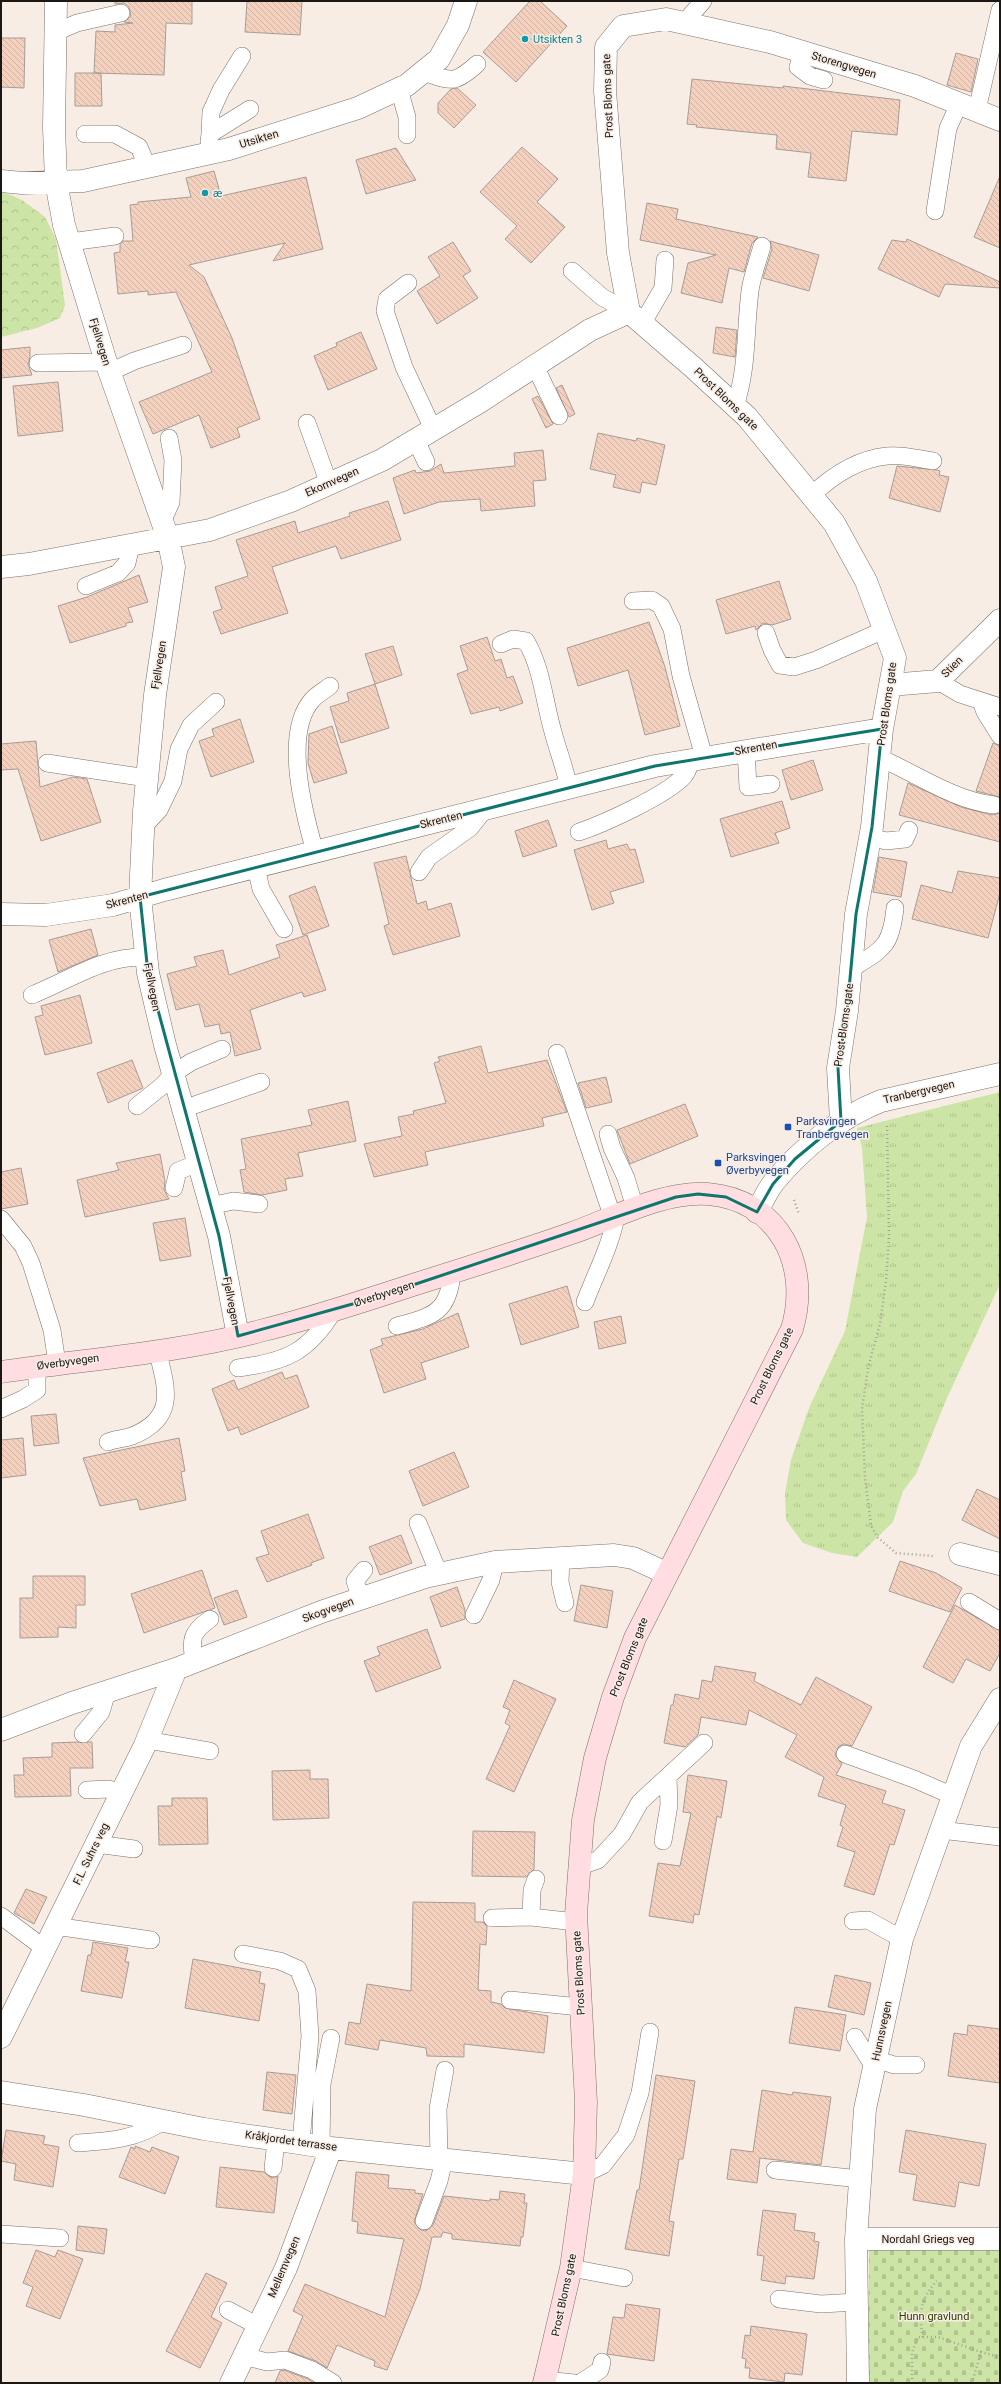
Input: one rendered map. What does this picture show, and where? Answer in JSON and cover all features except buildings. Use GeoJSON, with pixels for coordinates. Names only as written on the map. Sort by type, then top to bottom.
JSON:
{"type":"FeatureCollection","features":[{"type":"Feature","properties":{"kind":"main road","name":"Øverbyvegen"},"geometry":{"type":"LineString","coordinates":[[1,1372],[157,1350],[260,1332],[452,1272],[621,1214],[676,1197],[709,1194],[737,1201],[757,1212]]}},
{"type":"Feature","properties":{"kind":"main road","name":"Prost Bloms gate"},"geometry":{"type":"LineString","coordinates":[[545,2382],[571,2268],[584,2174],[586,2102],[576,1922],[578,1867],[583,1820],[595,1758],[613,1697],[635,1638],[666,1573],[782,1350],[797,1312],[798,1278],[790,1251],[774,1227],[757,1212]]}},
{"type":"Feature","properties":{"kind":"street","name":"Fjellvegen"},"geometry":{"type":"LineString","coordinates":[[56,1],[54,126],[56,182],[70,242],[108,367],[165,530],[174,567],[155,696],[147,778],[140,897],[148,973],[173,1074],[219,1236],[238,1336]]}},
{"type":"Feature","properties":{"kind":"street","name":"Utsikten"},"geometry":{"type":"LineString","coordinates":[[1,181],[83,181],[148,168],[209,144],[358,108],[399,89],[439,59],[458,25],[466,1]]}},
{"type":"Feature","properties":{"kind":"street","name":"Prost Bloms gate"},"geometry":{"type":"LineString","coordinates":[[684,23],[666,19],[623,26],[606,47],[605,91],[618,253],[636,318],[747,417],[834,522],[866,581],[895,658],[882,729],[880,758],[870,837],[856,914],[848,1011],[838,1068],[841,1121]]}},
{"type":"Feature","properties":{"kind":"street","name":"Storengvegen"},"geometry":{"type":"LineString","coordinates":[[684,23],[770,42],[915,86],[1000,120]]}},
{"type":"Feature","properties":{"kind":"street","name":"Ekornvegen"},"geometry":{"type":"LineString","coordinates":[[1,567],[131,545],[165,530],[210,530],[291,501],[382,460],[535,366],[590,330],[636,318]]}},
{"type":"Feature","properties":{"kind":"street","name":"Stien"},"geometry":{"type":"LineString","coordinates":[[890,685],[938,681],[1000,620]]}},
{"type":"Feature","properties":{"kind":"street","name":"Skrenten"},"geometry":{"type":"LineString","coordinates":[[1,914],[46,915],[113,905],[256,867],[655,766],[882,729]]}},
{"type":"Feature","properties":{"kind":"street","name":"Tranbergvegen"},"geometry":{"type":"LineString","coordinates":[[841,1121],[863,1108],[881,1101],[1000,1074]]}},
{"type":"Feature","properties":{"kind":"street"},"geometry":{"type":"LineString","coordinates":[[757,1212],[773,1184],[795,1159],[841,1121]]}},
{"type":"Feature","properties":{"kind":"street"},"geometry":{"type":"LineString","coordinates":[[960,1554],[1000,1564]]}},
{"type":"Feature","properties":{"kind":"street","name":"Skogvegen"},"geometry":{"type":"LineString","coordinates":[[1,1730],[185,1666],[361,1599],[440,1574],[495,1562],[614,1555],[633,1558],[666,1573]]}},
{"type":"Feature","properties":{"kind":"street","name":"F.L. Suhrs veg"},"geometry":{"type":"LineString","coordinates":[[1,2037],[185,1666]]}},
{"type":"Feature","properties":{"kind":"street","name":"Hunnsvegen"},"geometry":{"type":"LineString","coordinates":[[858,2383],[856,2239],[865,2109],[902,1939],[971,1746],[1000,1699]]}},
{"type":"Feature","properties":{"kind":"street","name":"Kråkjordet terrasse"},"geometry":{"type":"LineString","coordinates":[[1,2092],[84,2105],[163,2121],[317,2146],[584,2174]]}},
{"type":"Feature","properties":{"kind":"street","name":"Mellemvegen"},"geometry":{"type":"LineString","coordinates":[[231,2383],[286,2268],[317,2146]]}},
{"type":"Feature","properties":{"kind":"street","name":"Nordahl Griegs veg"},"geometry":{"type":"LineString","coordinates":[[856,2239],[1000,2239]]}},
{"type":"Feature","properties":{"kind":"lane"},"geometry":{"type":"LineString","coordinates":[[684,23],[703,1]]}},
{"type":"Feature","properties":{"kind":"lane"},"geometry":{"type":"LineString","coordinates":[[935,211],[948,128],[968,107],[1000,10]]}},
{"type":"Feature","properties":{"kind":"lane"},"geometry":{"type":"LineString","coordinates":[[56,32],[77,23],[121,13]]}},
{"type":"Feature","properties":{"kind":"lane"},"geometry":{"type":"LineString","coordinates":[[803,52],[798,68],[810,76],[824,80]]}},
{"type":"Feature","properties":{"kind":"lane"},"geometry":{"type":"LineString","coordinates":[[209,144],[211,112],[221,90],[242,56]]}},
{"type":"Feature","properties":{"kind":"lane"},"geometry":{"type":"LineString","coordinates":[[423,72],[449,80],[462,78],[477,64]]}},
{"type":"Feature","properties":{"kind":"lane"},"geometry":{"type":"LineString","coordinates":[[399,89],[407,117],[407,135]]}},
{"type":"Feature","properties":{"kind":"lane"},"geometry":{"type":"LineString","coordinates":[[209,144],[250,109]]}},
{"type":"Feature","properties":{"kind":"lane"},"geometry":{"type":"LineString","coordinates":[[85,134],[115,134],[139,147],[148,168]]}},
{"type":"Feature","properties":{"kind":"lane"},"geometry":{"type":"LineString","coordinates":[[70,242],[115,236]]}},
{"type":"Feature","properties":{"kind":"lane"},"geometry":{"type":"LineString","coordinates":[[735,406],[742,386],[747,353],[750,290],[762,246]]}},
{"type":"Feature","properties":{"kind":"lane"},"geometry":{"type":"LineString","coordinates":[[572,271],[602,297],[636,318],[663,288],[665,260]]}},
{"type":"Feature","properties":{"kind":"lane"},"geometry":{"type":"LineString","coordinates":[[408,283],[387,299],[385,311],[404,366],[424,435],[426,462]]}},
{"type":"Feature","properties":{"kind":"lane"},"geometry":{"type":"LineString","coordinates":[[38,363],[108,367],[134,361],[183,345]]}},
{"type":"Feature","properties":{"kind":"lane"},"geometry":{"type":"LineString","coordinates":[[535,366],[559,416]]}},
{"type":"Feature","properties":{"kind":"lane"},"geometry":{"type":"LineString","coordinates":[[307,423],[329,484]]}},
{"type":"Feature","properties":{"kind":"lane"},"geometry":{"type":"LineString","coordinates":[[165,530],[171,502],[173,460],[170,438]]}},
{"type":"Feature","properties":{"kind":"lane"},"geometry":{"type":"LineString","coordinates":[[812,495],[831,478],[860,463],[888,455],[933,461]]}},
{"type":"Feature","properties":{"kind":"lane"},"geometry":{"type":"LineString","coordinates":[[86,586],[118,573],[127,563],[131,545]]}},
{"type":"Feature","properties":{"kind":"lane"},"geometry":{"type":"LineString","coordinates":[[579,832],[597,826],[646,801],[671,786],[684,775],[698,758],[672,629],[661,606],[652,600],[633,601]]}},
{"type":"Feature","properties":{"kind":"lane"},"geometry":{"type":"LineString","coordinates":[[766,633],[772,650],[780,665],[794,667],[816,660],[884,630]]}},
{"type":"Feature","properties":{"kind":"lane"},"geometry":{"type":"LineString","coordinates":[[501,644],[513,639],[526,641],[534,654],[553,733],[563,760],[569,788]]}},
{"type":"Feature","properties":{"kind":"lane"},"geometry":{"type":"LineString","coordinates":[[938,681],[960,694],[1000,706]]}},
{"type":"Feature","properties":{"kind":"lane"},"geometry":{"type":"LineString","coordinates":[[315,852],[306,820],[297,745],[301,722],[312,700],[330,686]]}},
{"type":"Feature","properties":{"kind":"lane"},"geometry":{"type":"LineString","coordinates":[[981,701],[985,712],[1000,736]]}},
{"type":"Feature","properties":{"kind":"lane"},"geometry":{"type":"LineString","coordinates":[[144,826],[159,810],[173,782],[179,749],[190,725],[216,702]]}},
{"type":"Feature","properties":{"kind":"lane"},"geometry":{"type":"LineString","coordinates":[[746,750],[748,787],[771,784]]}},
{"type":"Feature","properties":{"kind":"lane"},"geometry":{"type":"LineString","coordinates":[[880,758],[912,772],[956,795],[994,805]]}},
{"type":"Feature","properties":{"kind":"lane"},"geometry":{"type":"LineString","coordinates":[[47,763],[147,778]]}},
{"type":"Feature","properties":{"kind":"lane"},"geometry":{"type":"LineString","coordinates":[[419,872],[429,857],[470,828],[485,809]]}},
{"type":"Feature","properties":{"kind":"lane"},"geometry":{"type":"LineString","coordinates":[[870,837],[886,841],[905,839],[909,830]]}},
{"type":"Feature","properties":{"kind":"lane"},"geometry":{"type":"LineString","coordinates":[[256,867],[261,889],[284,928]]}},
{"type":"Feature","properties":{"kind":"lane"},"geometry":{"type":"LineString","coordinates":[[851,969],[886,945],[893,931],[895,908]]}},
{"type":"Feature","properties":{"kind":"lane"},"geometry":{"type":"LineString","coordinates":[[32,995],[106,962],[126,956],[146,957]]}},
{"type":"Feature","properties":{"kind":"lane"},"geometry":{"type":"LineString","coordinates":[[137,1106],[162,1086],[173,1074],[191,1062],[222,1049]]}},
{"type":"Feature","properties":{"kind":"lane"},"geometry":{"type":"LineString","coordinates":[[557,1053],[621,1214]]}},
{"type":"Feature","properties":{"kind":"lane"},"geometry":{"type":"LineString","coordinates":[[183,1109],[261,1082]]}},
{"type":"Feature","properties":{"kind":"lane"},"geometry":{"type":"LineString","coordinates":[[586,1302],[599,1263],[611,1243],[621,1214],[626,1178],[612,1148],[608,1134]]}},
{"type":"Feature","properties":{"kind":"lane"},"geometry":{"type":"LineString","coordinates":[[174,1188],[178,1171],[198,1163]]}},
{"type":"Feature","properties":{"kind":"lane"},"geometry":{"type":"LineString","coordinates":[[210,1206],[233,1201],[259,1204]]}},
{"type":"Feature","properties":{"kind":"lane"},"geometry":{"type":"LineString","coordinates":[[1,1219],[22,1246],[31,1263],[52,1330],[47,1365],[37,1390],[24,1400],[1,1409]]}},
{"type":"Feature","properties":{"kind":"lane"},"geometry":{"type":"LineString","coordinates":[[397,1326],[431,1314],[442,1307],[450,1293],[452,1272]]}},
{"type":"Feature","properties":{"kind":"lane"},"geometry":{"type":"LineString","coordinates":[[238,1368],[257,1366],[288,1356],[307,1346],[321,1331],[334,1310]]}},
{"type":"Feature","properties":{"kind":"lane"},"geometry":{"type":"LineString","coordinates":[[108,1442],[131,1436],[150,1426],[162,1414],[166,1400],[164,1376],[157,1350]]}},
{"type":"Feature","properties":{"kind":"lane"},"geometry":{"type":"LineString","coordinates":[[418,1523],[440,1574]]}},
{"type":"Feature","properties":{"kind":"lane"},"geometry":{"type":"LineString","coordinates":[[561,1557],[560,1582],[565,1603]]}},
{"type":"Feature","properties":{"kind":"lane"},"geometry":{"type":"LineString","coordinates":[[474,1615],[491,1580],[495,1562]]}},
{"type":"Feature","properties":{"kind":"lane"},"geometry":{"type":"LineString","coordinates":[[361,1599],[355,1581],[364,1570]]}},
{"type":"Feature","properties":{"kind":"lane"},"geometry":{"type":"LineString","coordinates":[[969,1602],[1000,1621]]}},
{"type":"Feature","properties":{"kind":"lane"},"geometry":{"type":"LineString","coordinates":[[185,1666],[191,1640],[200,1626],[210,1619]]}},
{"type":"Feature","properties":{"kind":"lane"},"geometry":{"type":"LineString","coordinates":[[83,1734],[100,1712],[107,1692]]}},
{"type":"Feature","properties":{"kind":"lane"},"geometry":{"type":"LineString","coordinates":[[147,1740],[210,1751]]}},
{"type":"Feature","properties":{"kind":"lane"},"geometry":{"type":"LineString","coordinates":[[578,1867],[598,1860],[622,1834],[640,1802],[704,1743]]}},
{"type":"Feature","properties":{"kind":"lane"},"geometry":{"type":"LineString","coordinates":[[845,1754],[914,1779],[953,1796]]}},
{"type":"Feature","properties":{"kind":"lane"},"geometry":{"type":"LineString","coordinates":[[663,1841],[669,1805],[668,1777]]}},
{"type":"Feature","properties":{"kind":"lane"},"geometry":{"type":"LineString","coordinates":[[87,1790],[108,1789],[122,1792]]}},
{"type":"Feature","properties":{"kind":"lane"},"geometry":{"type":"LineString","coordinates":[[941,1830],[1000,1837]]}},
{"type":"Feature","properties":{"kind":"lane"},"geometry":{"type":"LineString","coordinates":[[96,1844],[134,1849]]}},
{"type":"Feature","properties":{"kind":"lane"},"geometry":{"type":"LineString","coordinates":[[531,1917],[532,1890],[536,1879]]}},
{"type":"Feature","properties":{"kind":"lane"},"geometry":{"type":"LineString","coordinates":[[1,1916],[44,1948]]}},
{"type":"Feature","properties":{"kind":"lane"},"geometry":{"type":"LineString","coordinates":[[492,1918],[531,1917],[576,1922]]}},
{"type":"Feature","properties":{"kind":"lane"},"geometry":{"type":"LineString","coordinates":[[853,1921],[868,1920],[902,1939]]}},
{"type":"Feature","properties":{"kind":"lane"},"geometry":{"type":"LineString","coordinates":[[55,1926],[151,1940]]}},
{"type":"Feature","properties":{"kind":"lane"},"geometry":{"type":"LineString","coordinates":[[243,1954],[280,1961],[298,1969],[307,1991],[317,2146]]}},
{"type":"Feature","properties":{"kind":"lane"},"geometry":{"type":"LineString","coordinates":[[510,2000],[580,2007]]}},
{"type":"Feature","properties":{"kind":"lane"},"geometry":{"type":"LineString","coordinates":[[584,2174],[603,2165],[626,2135],[640,2092],[650,2032]]}},
{"type":"Feature","properties":{"kind":"lane"},"geometry":{"type":"LineString","coordinates":[[855,2037],[875,2063],[916,2066]]}},
{"type":"Feature","properties":{"kind":"lane"},"geometry":{"type":"LineString","coordinates":[[317,2146],[322,2084],[330,2038]]}},
{"type":"Feature","properties":{"kind":"lane"},"geometry":{"type":"LineString","coordinates":[[424,2220],[439,2181],[441,2160],[438,2109],[445,2070]]}},
{"type":"Feature","properties":{"kind":"lane"},"geometry":{"type":"LineString","coordinates":[[78,2143],[126,2138],[150,2130],[163,2121]]}},
{"type":"Feature","properties":{"kind":"lane"},"geometry":{"type":"LineString","coordinates":[[273,2168],[275,2150],[279,2140]]}},
{"type":"Feature","properties":{"kind":"lane"},"geometry":{"type":"LineString","coordinates":[[775,2170],[860,2179]]}},
{"type":"Feature","properties":{"kind":"lane"},"geometry":{"type":"LineString","coordinates":[[1,2234],[60,2238]]}},
{"type":"Feature","properties":{"kind":"lane"},"geometry":{"type":"LineString","coordinates":[[571,2268],[624,2278]]}},
{"type":"Feature","properties":{"kind":"lane"},"geometry":{"type":"LineString","coordinates":[[779,2299],[821,2304],[857,2302]]}},
{"type":"Feature","properties":{"kind":"lane"},"geometry":{"type":"LineString","coordinates":[[228,2310],[258,2326]]}},
{"type":"Feature","properties":{"kind":"lane"},"geometry":{"type":"LineString","coordinates":[[244,2356],[267,2362],[285,2360],[312,2370],[334,2383]]}},
{"type":"Feature","properties":{"kind":"lane"},"geometry":{"type":"LineString","coordinates":[[580,2383],[600,2370],[602,2362]]}},
{"type":"Feature","properties":{"kind":"lane"},"geometry":{"type":"LineString","coordinates":[[545,2382],[574,2383]]}},
{"type":"Feature","properties":{"kind":"path"},"geometry":{"type":"LineString","coordinates":[[881,1101],[887,1126],[889,1237],[886,1282],[880,1324],[868,1368],[862,1409],[862,1440],[871,1524],[877,1537],[896,1553],[940,1556],[960,1554]]}},
{"type":"Feature","properties":{"kind":"path"},"geometry":{"type":"LineString","coordinates":[[923,2337],[920,2321],[923,2301],[938,2281]]}},
{"type":"Feature","properties":{"kind":"path"},"geometry":{"type":"LineString","coordinates":[[912,2383],[912,2353],[918,2337],[938,2337],[1000,2357]]}},
{"type":"Feature","properties":{"kind":"path"},"geometry":{"type":"LineString","coordinates":[[972,2383],[981,2352]]}},
{"type":"Feature","properties":{"kind":"highlighted area"},"geometry":{"type":"Polygon","coordinates":[[[882,729],[872,827],[856,914],[847,1011],[838,1068],[841,1121],[795,1159],[773,1184],[757,1212],[726,1197],[698,1194],[676,1197],[374,1298],[238,1336],[219,1236],[148,973],[140,897],[655,766],[882,729]]]}},
{"type":"Feature","properties":{"kind":"green space"},"geometry":{"type":"Polygon","coordinates":[[[1,191],[22,200],[45,217],[56,239],[65,305],[60,318],[37,328],[1,337],[1,191]]]}},
{"type":"Feature","properties":{"kind":"green space"},"geometry":{"type":"Polygon","coordinates":[[[1000,1092],[1000,1284],[946,1400],[916,1474],[903,1491],[893,1522],[857,1557],[832,1553],[803,1543],[786,1520],[785,1493],[791,1460],[809,1408],[845,1331],[867,1217],[862,1148],[857,1128],[1000,1092]]]}},
{"type":"Feature","properties":{"kind":"green space","name":"Hunn gravlund"},"geometry":{"type":"Polygon","coordinates":[[[1000,2247],[1000,2383],[868,2383],[869,2250],[1000,2247]]]}},
{"type":"Feature","properties":{"kind":"place","name":"Utsikten 3"},"geometry":{"type":"Point","coordinates":[525,39]}},
{"type":"Feature","properties":{"kind":"place","name":"æ"},"geometry":{"type":"Point","coordinates":[205,193]}},
{"type":"Feature","properties":{"kind":"place","name":"Parksvingen Tranbergvegen"},"geometry":{"type":"Point","coordinates":[788,1127]}},
{"type":"Feature","properties":{"kind":"place","name":"Parksvingen Øverbyvegen"},"geometry":{"type":"Point","coordinates":[718,1163]}}]}
